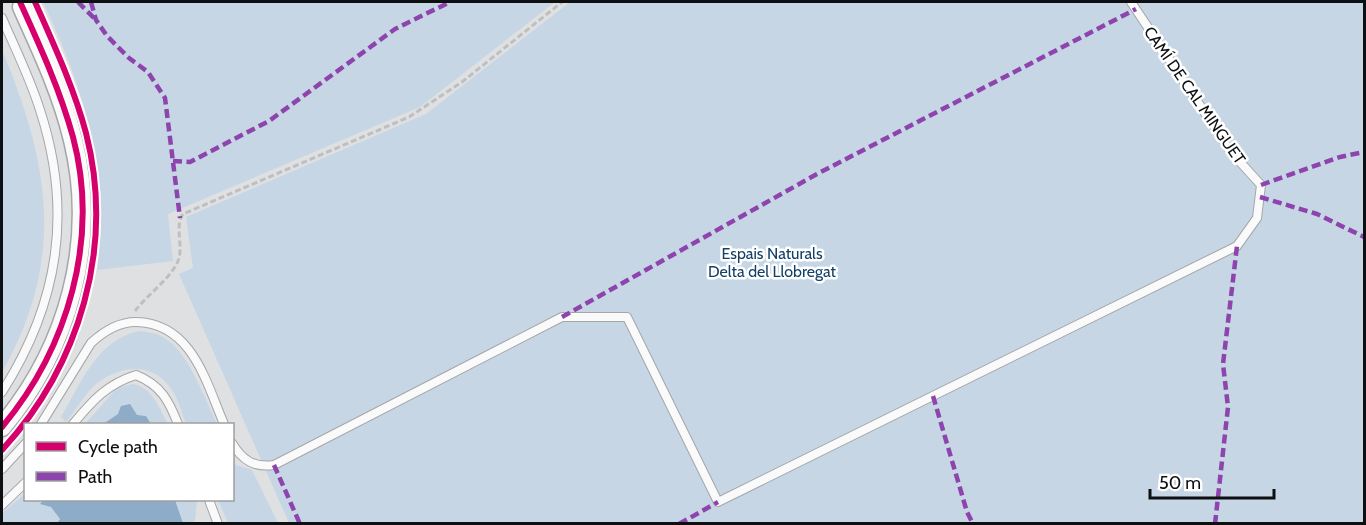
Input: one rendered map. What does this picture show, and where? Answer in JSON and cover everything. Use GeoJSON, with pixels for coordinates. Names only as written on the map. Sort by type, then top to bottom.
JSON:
{"type":"FeatureCollection","features":[{"type":"Feature","properties":{"kind":"street"},"geometry":{"type":"LineString","coordinates":[[2,427],[22,403],[42,371],[60,331],[77,273],[81,240],[80,171],[73,138],[51,72],[22,8]]}},
{"type":"Feature","properties":{"kind":"lane","name":"CAMÍ DE CAL MINGUET"},"geometry":{"type":"LineString","coordinates":[[234,446],[244,459],[254,464],[274,465],[562,317],[627,317],[718,502],[1237,246],[1257,218],[1261,185],[1230,152],[1131,2]]}},
{"type":"Feature","properties":{"kind":"lane"},"geometry":{"type":"LineString","coordinates":[[2,18],[40,109],[56,177],[59,206],[57,245],[39,323],[21,363],[2,392]]}},
{"type":"Feature","properties":{"kind":"lane"},"geometry":{"type":"LineString","coordinates":[[45,423],[91,343],[101,333],[130,322],[148,322],[165,328],[187,345],[197,361],[224,423]]}},
{"type":"Feature","properties":{"kind":"lane"},"geometry":{"type":"LineString","coordinates":[[74,423],[99,394],[117,381],[136,375],[151,381],[167,396],[178,423]]}},
{"type":"Feature","properties":{"kind":"lane"},"geometry":{"type":"LineString","coordinates":[[2,469],[24,445]]}},
{"type":"Feature","properties":{"kind":"lane"},"geometry":{"type":"LineString","coordinates":[[2,505],[24,484]]}},
{"type":"Feature","properties":{"kind":"lane"},"geometry":{"type":"LineString","coordinates":[[209,501],[218,524]]}},
{"type":"Feature","properties":{"kind":"path"},"geometry":{"type":"LineString","coordinates":[[130,322],[139,305],[178,263],[181,248],[179,222],[183,214],[409,117],[462,82],[562,2]]}},
{"type":"Feature","properties":{"kind":"path"},"geometry":{"type":"LineString","coordinates":[[69,349],[86,296]]}},
{"type":"Feature","properties":{"kind":"green space"},"geometry":{"type":"Polygon","coordinates":[[[43,2],[555,2],[420,107],[168,214],[173,261],[97,270],[100,198],[91,132],[71,68],[43,2]]]}},
{"type":"Feature","properties":{"kind":"green space","name":"Espais Naturals Delta del Llobregat"},"geometry":{"type":"Polygon","coordinates":[[[570,2],[1364,2],[1364,523],[289,523],[179,274],[193,268],[186,217],[426,114],[570,2]]]}},
{"type":"Feature","properties":{"kind":"green space"},"geometry":{"type":"Polygon","coordinates":[[[2,50],[31,133],[40,173],[44,212],[43,251],[36,290],[22,330],[2,372],[2,50]]]}},
{"type":"Feature","properties":{"kind":"green space"},"geometry":{"type":"Polygon","coordinates":[[[139,331],[152,333],[174,345],[196,378],[217,423],[186,423],[177,398],[164,381],[146,370],[135,369],[114,373],[104,378],[83,398],[66,422],[61,417],[83,377],[101,353],[124,336],[139,331]]]}},
{"type":"Feature","properties":{"kind":"green space"},"geometry":{"type":"Polygon","coordinates":[[[133,384],[146,390],[158,405],[167,423],[150,423],[146,416],[118,414],[104,423],[86,423],[117,388],[133,384]]]}},
{"type":"Feature","properties":{"kind":"green space"},"geometry":{"type":"Polygon","coordinates":[[[234,460],[236,465],[252,470],[278,523],[228,523],[218,501],[234,501],[234,460]]]}},
{"type":"Feature","properties":{"kind":"green space"},"geometry":{"type":"Polygon","coordinates":[[[24,495],[24,501],[42,501],[40,503],[51,507],[60,519],[57,523],[2,524],[2,513],[24,495]]]}},
{"type":"Feature","properties":{"kind":"green space"},"geometry":{"type":"Polygon","coordinates":[[[175,501],[197,501],[195,520],[192,523],[183,523],[175,501]]]}},
{"type":"Feature","properties":{"kind":"water"},"geometry":{"type":"Polygon","coordinates":[[[130,404],[137,415],[146,416],[150,423],[104,423],[118,414],[121,406],[130,404]]]}},
{"type":"Feature","properties":{"kind":"water"},"geometry":{"type":"Polygon","coordinates":[[[42,501],[175,501],[183,523],[57,523],[60,519],[51,507],[40,504],[42,501]]]}},
{"type":"Feature","properties":{"kind":"marked path"},"geometry":{"type":"LineString","coordinates":[[78,2],[96,20]]}},
{"type":"Feature","properties":{"kind":"marked path"},"geometry":{"type":"LineString","coordinates":[[91,2],[96,20],[107,36],[129,58],[148,72],[165,98],[180,218]]}},
{"type":"Feature","properties":{"kind":"marked path"},"geometry":{"type":"LineString","coordinates":[[173,161],[190,162],[269,121],[395,29],[450,2]]}},
{"type":"Feature","properties":{"kind":"marked path"},"geometry":{"type":"LineString","coordinates":[[562,317],[817,174],[1136,9]]}},
{"type":"Feature","properties":{"kind":"marked path"},"geometry":{"type":"LineString","coordinates":[[1261,185],[1340,157],[1364,152]]}},
{"type":"Feature","properties":{"kind":"marked path"},"geometry":{"type":"LineString","coordinates":[[1260,197],[1317,214],[1364,237]]}},
{"type":"Feature","properties":{"kind":"marked path"},"geometry":{"type":"LineString","coordinates":[[1215,524],[1228,407],[1223,364],[1237,246]]}},
{"type":"Feature","properties":{"kind":"marked path"},"geometry":{"type":"LineString","coordinates":[[933,396],[967,512],[973,524]]}},
{"type":"Feature","properties":{"kind":"marked path"},"geometry":{"type":"LineString","coordinates":[[274,465],[300,524]]}},
{"type":"Feature","properties":{"kind":"marked path"},"geometry":{"type":"LineString","coordinates":[[679,524],[718,502]]}},
{"type":"Feature","properties":{"kind":"cycle path"},"geometry":{"type":"LineString","coordinates":[[2,427],[25,396],[45,363],[61,327],[80,253],[83,214],[80,176],[68,120],[56,85],[20,2]]}},
{"type":"Feature","properties":{"kind":"cycle path"},"geometry":{"type":"LineString","coordinates":[[24,423],[52,381],[71,342],[84,302],[93,261],[96,219],[94,176],[86,133],[70,83],[35,2]]}},
{"type":"Feature","properties":{"kind":"cycle path"},"geometry":{"type":"LineString","coordinates":[[2,450],[24,423]]}}]}
